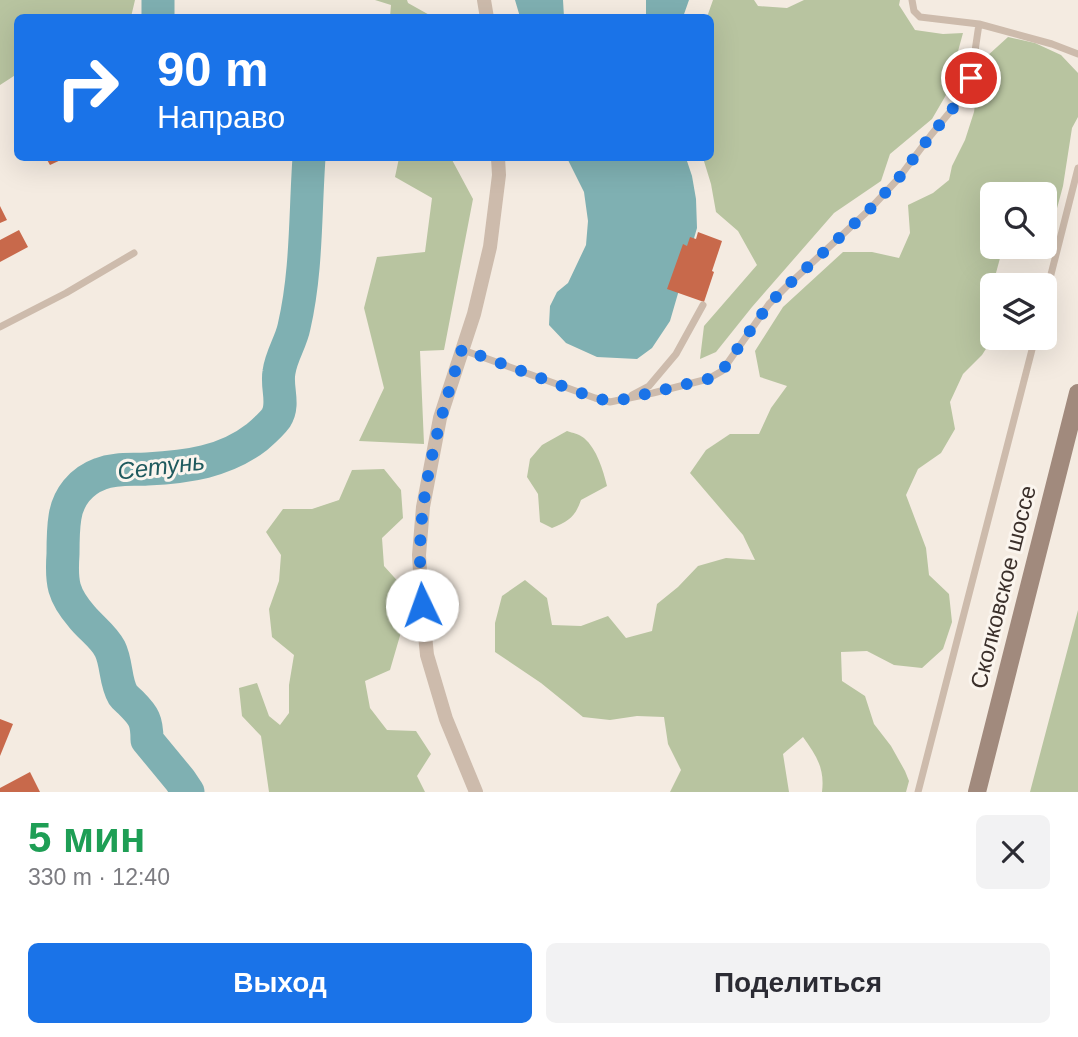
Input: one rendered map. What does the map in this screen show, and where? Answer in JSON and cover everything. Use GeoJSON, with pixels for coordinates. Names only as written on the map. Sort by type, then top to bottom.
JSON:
{"type":"FeatureCollection","features":[{"type":"Feature","properties":{"kind":"street"},"geometry":{"type":"LineString","coordinates":[[476,792],[446,719],[427,655],[419,555],[423,507],[440,418],[474,314],[490,247],[499,175],[498,161]]}},
{"type":"Feature","properties":{"kind":"street","name":"Сколковское шоссе"},"geometry":{"type":"LineString","coordinates":[[977,792],[1078,393]]}},
{"type":"Feature","properties":{"kind":"lane"},"geometry":{"type":"LineString","coordinates":[[912,0],[914,11],[920,17],[979,24],[1078,54]]}},
{"type":"Feature","properties":{"kind":"lane"},"geometry":{"type":"LineString","coordinates":[[462,349],[595,398],[610,401],[708,379],[722,371],[769,304],[898,179],[963,96],[971,78],[979,24]]}},
{"type":"Feature","properties":{"kind":"lane"},"geometry":{"type":"LineString","coordinates":[[1051,273],[1078,168]]}},
{"type":"Feature","properties":{"kind":"lane"},"geometry":{"type":"LineString","coordinates":[[0,327],[66,293],[134,253]]}},
{"type":"Feature","properties":{"kind":"lane"},"geometry":{"type":"LineString","coordinates":[[625,399],[649,386],[676,354],[703,305]]}},
{"type":"Feature","properties":{"kind":"lane"},"geometry":{"type":"LineString","coordinates":[[918,792],[1032,350]]}},
{"type":"Feature","properties":{"kind":"green space"},"geometry":{"type":"Polygon","coordinates":[[[0,0],[135,0],[132,14],[14,14],[14,76],[0,85],[0,0]]]}},
{"type":"Feature","properties":{"kind":"green space"},"geometry":{"type":"Polygon","coordinates":[[[375,0],[407,0],[428,14],[390,14],[391,5],[375,0]]]}},
{"type":"Feature","properties":{"kind":"green space"},"geometry":{"type":"Polygon","coordinates":[[[713,0],[754,0],[758,6],[787,8],[804,0],[900,0],[899,5],[915,30],[943,34],[963,33],[946,95],[932,119],[890,154],[881,181],[834,213],[716,352],[700,359],[704,326],[757,265],[738,231],[716,212],[704,161],[714,161],[714,14],[708,14],[713,0]]]}},
{"type":"Feature","properties":{"kind":"green space"},"geometry":{"type":"Polygon","coordinates":[[[1008,37],[1035,43],[1061,55],[1078,73],[1078,117],[1072,128],[1057,208],[1057,182],[980,182],[980,259],[1000,259],[996,273],[980,273],[980,350],[985,350],[963,374],[950,402],[955,429],[941,453],[918,469],[906,495],[926,548],[929,575],[949,594],[952,622],[943,649],[922,668],[894,665],[867,651],[841,652],[842,681],[865,696],[874,724],[905,771],[909,781],[906,792],[822,792],[822,776],[818,762],[803,737],[783,754],[789,792],[670,792],[681,770],[668,744],[664,717],[637,716],[610,720],[583,717],[541,683],[495,652],[495,623],[502,596],[525,580],[547,598],[552,625],[581,626],[608,616],[626,638],[652,631],[657,604],[698,566],[726,558],[755,560],[743,535],[690,473],[706,450],[730,434],[759,434],[771,408],[787,386],[760,377],[755,351],[783,307],[843,252],[872,252],[899,258],[910,233],[908,205],[933,193],[949,180],[974,112],[978,83],[986,57],[1008,37]]]}},
{"type":"Feature","properties":{"kind":"green space"},"geometry":{"type":"Polygon","coordinates":[[[398,161],[453,161],[473,199],[444,350],[420,351],[424,444],[359,441],[384,388],[364,308],[377,257],[425,252],[432,198],[395,177],[398,161]]]}},
{"type":"Feature","properties":{"kind":"green space"},"geometry":{"type":"Polygon","coordinates":[[[567,431],[582,437],[593,448],[607,486],[581,500],[571,518],[552,528],[540,522],[538,494],[527,477],[530,459],[542,445],[567,431]]]}},
{"type":"Feature","properties":{"kind":"green space"},"geometry":{"type":"Polygon","coordinates":[[[384,469],[401,490],[403,518],[382,538],[384,566],[403,587],[406,615],[390,670],[365,681],[370,708],[387,730],[416,731],[431,754],[417,776],[425,792],[269,792],[261,736],[242,716],[239,688],[257,683],[269,716],[280,725],[289,713],[289,685],[294,655],[272,637],[269,609],[279,581],[281,555],[266,532],[283,509],[312,509],[339,500],[352,470],[384,469]]]}},
{"type":"Feature","properties":{"kind":"green space"},"geometry":{"type":"Polygon","coordinates":[[[1078,610],[1078,792],[1030,792],[1078,610]]]}},
{"type":"Feature","properties":{"kind":"water"},"geometry":{"type":"Polygon","coordinates":[[[515,0],[563,0],[564,14],[519,14],[515,0]]]}},
{"type":"Feature","properties":{"kind":"water"},"geometry":{"type":"Polygon","coordinates":[[[646,0],[689,0],[684,14],[646,14],[646,0]]]}},
{"type":"Feature","properties":{"kind":"water"},"geometry":{"type":"Polygon","coordinates":[[[568,161],[687,161],[692,176],[697,228],[670,321],[652,348],[637,359],[597,357],[566,343],[549,325],[550,306],[557,292],[568,283],[586,245],[588,221],[584,192],[568,161]]]}},
{"type":"Feature","properties":{"kind":"building"},"geometry":{"type":"Polygon","coordinates":[[[0,206],[7,220],[0,223],[0,206]]]}},
{"type":"Feature","properties":{"kind":"building"},"geometry":{"type":"Polygon","coordinates":[[[19,230],[28,247],[0,262],[0,240],[19,230]]]}},
{"type":"Feature","properties":{"kind":"building"},"geometry":{"type":"Polygon","coordinates":[[[698,232],[722,241],[704,302],[667,289],[683,244],[687,246],[690,237],[696,239],[698,232]]]}},
{"type":"Feature","properties":{"kind":"building"},"geometry":{"type":"Polygon","coordinates":[[[0,719],[13,724],[0,756],[0,719]]]}},
{"type":"Feature","properties":{"kind":"building"},"geometry":{"type":"Polygon","coordinates":[[[30,772],[40,792],[0,792],[0,788],[30,772]]]}},
{"type":"Feature","properties":{"kind":"waterway","name":"Сетунь"},"geometry":{"type":"LineString","coordinates":[[158,0],[158,14]]}},
{"type":"Feature","properties":{"kind":"waterway","name":"Сетунь"},"geometry":{"type":"LineString","coordinates":[[188,792],[147,740],[144,719],[120,690],[112,654],[107,645],[67,595],[62,573],[65,517],[72,496],[81,485],[93,477],[111,471],[177,467],[219,458],[257,437],[276,418],[280,407],[280,366],[293,333],[301,285],[309,161]]}},
{"type":"Feature","properties":{"kind":"route"},"geometry":{"type":"LineString","coordinates":[[422,605],[419,555],[423,507],[440,418],[462,349],[595,398],[610,401],[708,379],[722,371],[769,304],[898,179],[963,96],[971,78]]}}]}
